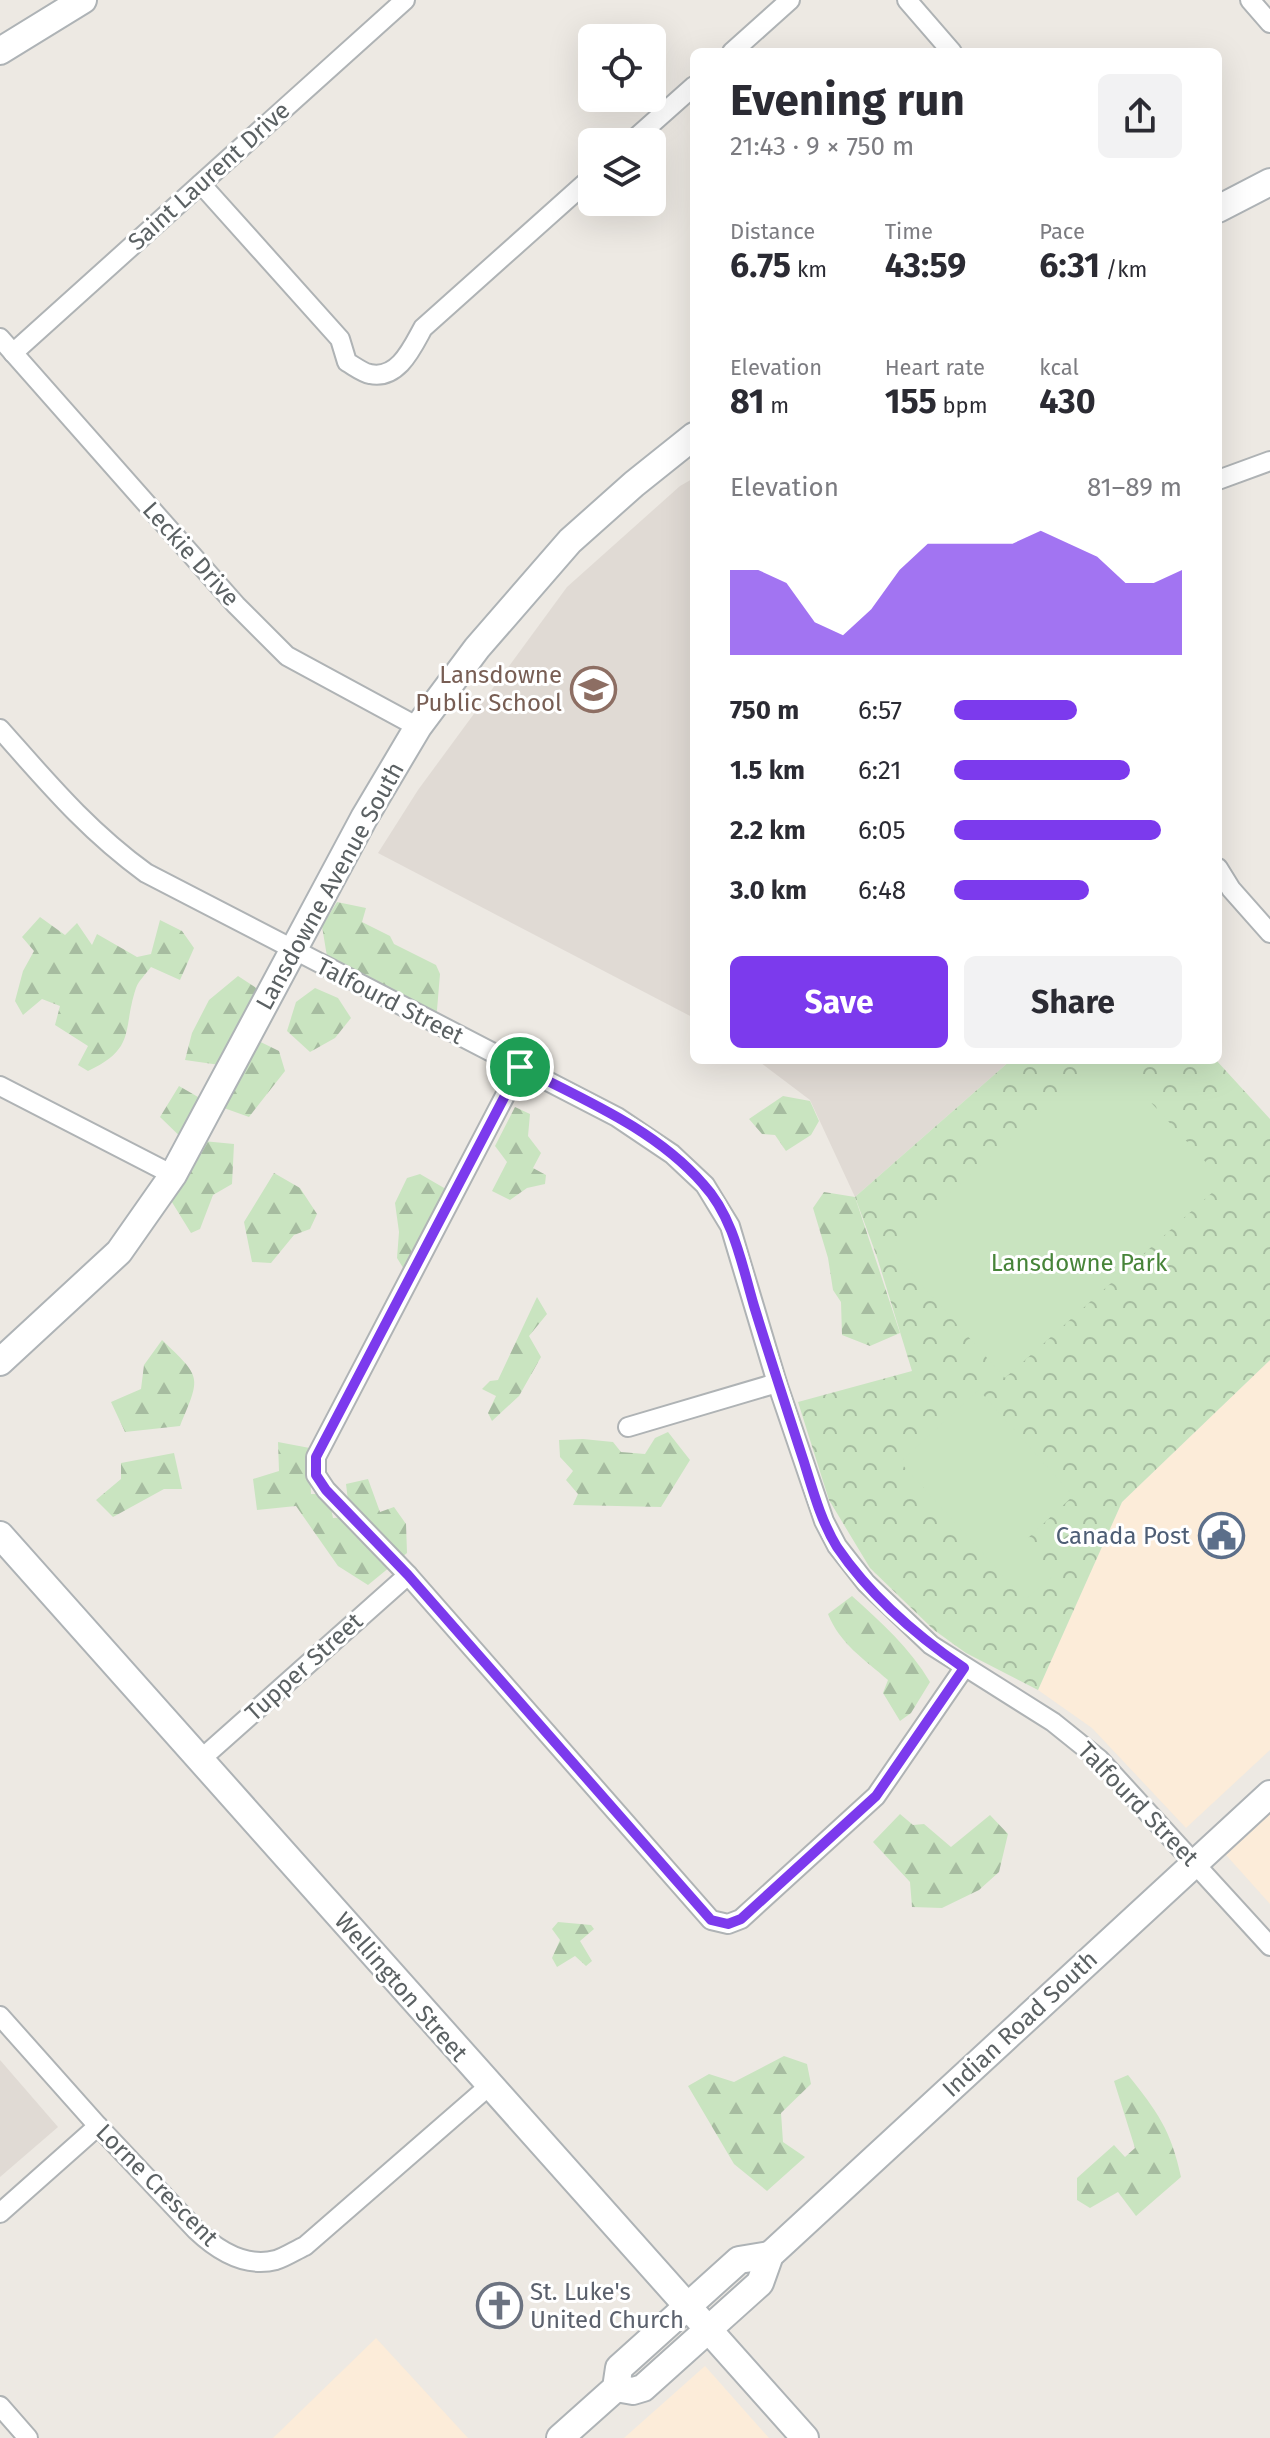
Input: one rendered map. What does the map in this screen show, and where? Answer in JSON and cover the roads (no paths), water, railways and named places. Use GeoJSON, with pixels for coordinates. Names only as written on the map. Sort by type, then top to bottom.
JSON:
{"type":"FeatureCollection","features":[{"type":"Feature","properties":{"kind":"main road"},"geometry":{"type":"LineString","coordinates":[[0,51],[83,0]]}},
{"type":"Feature","properties":{"kind":"main road"},"geometry":{"type":"LineString","coordinates":[[1222,207],[1270,182]]}},
{"type":"Feature","properties":{"kind":"main road","name":"Lansdowne Avenue South"},"geometry":{"type":"LineString","coordinates":[[0,1362],[119,1252],[173,1175],[364,818],[418,727],[477,648],[570,541],[690,439]]}},
{"type":"Feature","properties":{"kind":"main road","name":"Wellington Street"},"geometry":{"type":"LineString","coordinates":[[0,1535],[805,2438]]}},
{"type":"Feature","properties":{"kind":"main road","name":"Indian Road South"},"geometry":{"type":"LineString","coordinates":[[770,2255],[739,2260],[685,2306],[619,2368],[616,2388],[633,2391],[643,2388],[709,2330],[760,2283],[770,2255],[1270,1794]]}},
{"type":"Feature","properties":{"kind":"main road"},"geometry":{"type":"LineString","coordinates":[[560,2438],[616,2388]]}},
{"type":"Feature","properties":{"kind":"street","name":"Saint Laurent Drive"},"geometry":{"type":"LineString","coordinates":[[13,353],[405,0]]}},
{"type":"Feature","properties":{"kind":"street"},"geometry":{"type":"LineString","coordinates":[[736,48],[790,0]]}},
{"type":"Feature","properties":{"kind":"street"},"geometry":{"type":"LineString","coordinates":[[907,0],[949,48]]}},
{"type":"Feature","properties":{"kind":"street"},"geometry":{"type":"LineString","coordinates":[[1250,0],[1270,23]]}},
{"type":"Feature","properties":{"kind":"street"},"geometry":{"type":"LineString","coordinates":[[647,128],[690,90]]}},
{"type":"Feature","properties":{"kind":"street"},"geometry":{"type":"LineString","coordinates":[[201,184],[340,339],[347,362],[369,374],[387,374],[407,358],[423,328],[578,190]]}},
{"type":"Feature","properties":{"kind":"street","name":"Leckie Drive"},"geometry":{"type":"LineString","coordinates":[[0,338],[236,605],[287,656],[418,727]]}},
{"type":"Feature","properties":{"kind":"street"},"geometry":{"type":"LineString","coordinates":[[1222,479],[1270,461]]}},
{"type":"Feature","properties":{"kind":"street","name":"Talfourd Street"},"geometry":{"type":"LineString","coordinates":[[0,729],[84,823],[146,873],[617,1117],[672,1154],[705,1185],[730,1226],[777,1383],[824,1521],[837,1546],[866,1583],[931,1645],[1053,1722],[1099,1759],[1270,1946]]}},
{"type":"Feature","properties":{"kind":"street"},"geometry":{"type":"LineString","coordinates":[[1222,874],[1270,933]]}},
{"type":"Feature","properties":{"kind":"street"},"geometry":{"type":"LineString","coordinates":[[520,1067],[316,1457],[316,1475],[326,1490],[408,1575],[711,1920],[728,1924],[741,1919],[876,1796],[964,1668]]}},
{"type":"Feature","properties":{"kind":"street"},"geometry":{"type":"LineString","coordinates":[[0,1086],[173,1175]]}},
{"type":"Feature","properties":{"kind":"street"},"geometry":{"type":"LineString","coordinates":[[628,1427],[777,1383]]}},
{"type":"Feature","properties":{"kind":"street","name":"Tupper Street"},"geometry":{"type":"LineString","coordinates":[[200,1760],[408,1575]]}},
{"type":"Feature","properties":{"kind":"street","name":"Lorne Crescent"},"geometry":{"type":"LineString","coordinates":[[0,2016],[98,2126],[211,2244],[250,2261],[276,2260],[305,2246],[489,2086]]}},
{"type":"Feature","properties":{"kind":"street"},"geometry":{"type":"LineString","coordinates":[[0,2213],[98,2126]]}},
{"type":"Feature","properties":{"kind":"street"},"geometry":{"type":"LineString","coordinates":[[0,2406],[28,2438]]}},
{"type":"Feature","properties":{"kind":"place","name":"Lansdowne Public School"},"geometry":{"type":"Point","coordinates":[593,689]}},
{"type":"Feature","properties":{"kind":"place","name":"Canada Post"},"geometry":{"type":"Point","coordinates":[1221,1536]}},
{"type":"Feature","properties":{"kind":"place","name":"St. Luke's United Church"},"geometry":{"type":"Point","coordinates":[499,2306]}},
{"type":"Feature","properties":{"kind":"park label","name":"Lansdowne Park"},"geometry":{"type":"Point","coordinates":[1079,1263]}}]}
